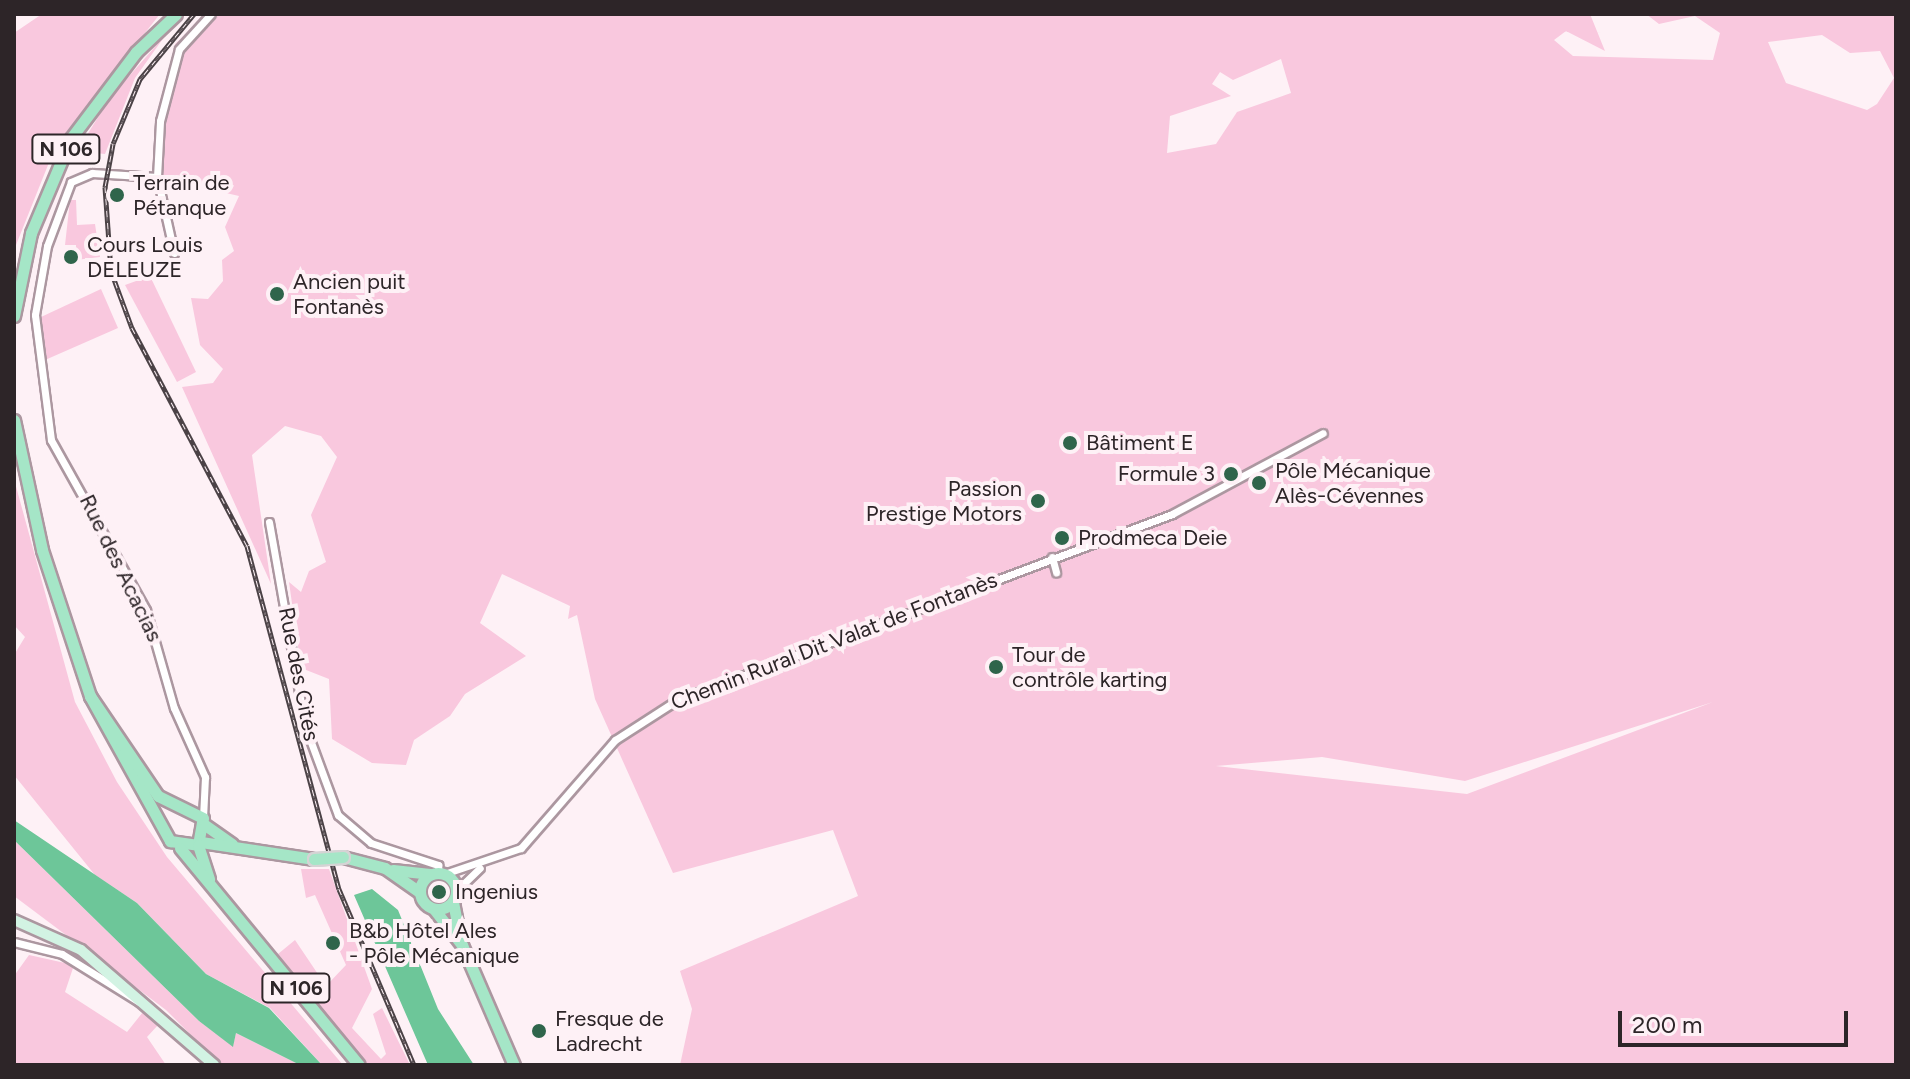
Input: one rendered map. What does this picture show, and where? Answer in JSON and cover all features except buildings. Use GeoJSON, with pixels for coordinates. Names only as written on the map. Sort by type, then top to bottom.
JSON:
{"type":"FeatureCollection","features":[{"type":"Feature","properties":{"kind":"main road","name":"N 106"},"geometry":{"type":"LineString","coordinates":[[14,316],[31,233],[71,138],[128,62],[176,14]]}},
{"type":"Feature","properties":{"kind":"main road"},"geometry":{"type":"LineString","coordinates":[[14,420],[42,550],[90,696],[166,830],[180,848],[199,843],[233,844],[314,859],[343,857],[385,868],[438,874],[455,896],[462,945]]}},
{"type":"Feature","properties":{"kind":"main road"},"geometry":{"type":"LineString","coordinates":[[90,696],[144,779],[233,844]]}},
{"type":"Feature","properties":{"kind":"main road"},"geometry":{"type":"LineString","coordinates":[[166,830],[187,809]]}},
{"type":"Feature","properties":{"kind":"main road"},"geometry":{"type":"LineString","coordinates":[[199,843],[204,821]]}},
{"type":"Feature","properties":{"kind":"main road","name":"N 106"},"geometry":{"type":"LineString","coordinates":[[199,843],[204,872],[231,913]]}},
{"type":"Feature","properties":{"kind":"main road","name":"N 106"},"geometry":{"type":"LineString","coordinates":[[180,848],[359,1065]]}},
{"type":"Feature","properties":{"kind":"main road"},"geometry":{"type":"LineString","coordinates":[[385,868],[418,891],[462,945],[514,1065]]}},
{"type":"Feature","properties":{"kind":"main road"},"geometry":{"type":"LineString","coordinates":[[418,891],[438,874]]}},
{"type":"Feature","properties":{"kind":"main road"},"geometry":{"type":"LineString","coordinates":[[434,909],[455,896]]}},
{"type":"Feature","properties":{"kind":"main road"},"geometry":{"type":"LineString","coordinates":[[14,920],[69,942],[145,1000],[214,1065]]}},
{"type":"Feature","properties":{"kind":"street"},"geometry":{"type":"LineString","coordinates":[[174,253],[157,177],[163,99],[179,49],[211,14]]}},
{"type":"Feature","properties":{"kind":"street","name":"Rue des Acacias"},"geometry":{"type":"LineString","coordinates":[[157,177],[99,173],[65,189],[41,275],[35,315],[48,426],[146,610],[174,708],[205,777],[204,821]]}},
{"type":"Feature","properties":{"kind":"street","name":"Chemin Rural Dit Valat de Fontanès"},"geometry":{"type":"LineString","coordinates":[[438,874],[486,864],[521,848],[615,740],[658,709],[1184,508],[1323,433]]}},
{"type":"Feature","properties":{"kind":"street","name":"Rue des Cités"},"geometry":{"type":"LineString","coordinates":[[269,522],[305,726],[343,822],[371,843],[438,865],[438,874]]}},
{"type":"Feature","properties":{"kind":"street"},"geometry":{"type":"LineString","coordinates":[[1052,557],[1056,572]]}},
{"type":"Feature","properties":{"kind":"street"},"geometry":{"type":"LineString","coordinates":[[187,809],[205,800]]}},
{"type":"Feature","properties":{"kind":"street","name":"Chemin Rural Dit Valat de Fontanès"},"geometry":{"type":"LineString","coordinates":[[455,896],[486,864]]}},
{"type":"Feature","properties":{"kind":"street"},"geometry":{"type":"LineString","coordinates":[[14,942],[62,954],[115,993],[145,1000]]}},
{"type":"Feature","properties":{"kind":"shaded area"},"geometry":{"type":"Polygon","coordinates":[[[42,14],[160,14],[56,145],[14,250],[14,33],[42,14]]]}},
{"type":"Feature","properties":{"kind":"shaded area"},"geometry":{"type":"Polygon","coordinates":[[[207,14],[1590,14],[1605,51],[1566,31],[1554,40],[1573,56],[1713,60],[1720,33],[1695,16],[1659,24],[1646,14],[1896,14],[1896,1065],[680,1065],[692,1009],[680,971],[858,896],[833,830],[673,873],[595,699],[577,615],[568,619],[570,606],[502,574],[480,623],[526,656],[465,694],[450,716],[414,740],[406,765],[372,763],[332,739],[329,679],[301,668],[289,582],[301,592],[309,571],[326,562],[311,515],[337,457],[321,436],[285,426],[252,455],[271,584],[182,387],[213,383],[223,369],[200,345],[191,298],[208,299],[223,281],[222,260],[234,251],[225,227],[239,196],[157,177],[175,44],[207,14]],[[1822,35],[1768,42],[1786,83],[1867,110],[1877,104],[1894,78],[1880,51],[1850,53],[1822,35]],[[1281,59],[1233,80],[1220,72],[1212,84],[1231,96],[1170,116],[1167,153],[1216,144],[1237,112],[1291,93],[1281,59]],[[1713,702],[1465,781],[1322,757],[1216,766],[1467,794],[1713,702]]]}},
{"type":"Feature","properties":{"kind":"shaded area"},"geometry":{"type":"Polygon","coordinates":[[[167,33],[135,78],[105,154],[77,151],[110,98],[167,33]]]}},
{"type":"Feature","properties":{"kind":"shaded area"},"geometry":{"type":"Polygon","coordinates":[[[70,200],[76,200],[77,225],[95,224],[100,257],[76,260],[76,245],[65,245],[70,200]]]}},
{"type":"Feature","properties":{"kind":"shaded area"},"geometry":{"type":"Polygon","coordinates":[[[150,276],[196,372],[177,382],[125,285],[150,276]]]}},
{"type":"Feature","properties":{"kind":"shaded area"},"geometry":{"type":"Polygon","coordinates":[[[101,289],[118,328],[45,360],[41,317],[101,289]]]}},
{"type":"Feature","properties":{"kind":"shaded area"},"geometry":{"type":"Polygon","coordinates":[[[14,479],[75,702],[117,782],[167,857],[343,1065],[322,1065],[270,1008],[206,974],[137,903],[95,875],[14,775],[14,655],[25,637],[14,625],[14,479]]]}},
{"type":"Feature","properties":{"kind":"shaded area"},"geometry":{"type":"Polygon","coordinates":[[[14,820],[137,903],[206,974],[269,1008],[322,1065],[300,1065],[236,1033],[233,1047],[199,1021],[14,840],[14,820]]]}},
{"type":"Feature","properties":{"kind":"shaded area"},"geometry":{"type":"Polygon","coordinates":[[[14,840],[199,1021],[233,1046],[236,1033],[300,1065],[221,1065],[166,1010],[14,896],[14,840]]]}},
{"type":"Feature","properties":{"kind":"shaded area"},"geometry":{"type":"Polygon","coordinates":[[[301,869],[329,869],[372,989],[352,1028],[381,1059],[386,1054],[373,1014],[382,1008],[410,1065],[366,1065],[278,954],[295,940],[326,986],[346,965],[315,895],[306,898],[301,869]]]}},
{"type":"Feature","properties":{"kind":"shaded area"},"geometry":{"type":"Polygon","coordinates":[[[372,889],[398,910],[438,1009],[474,1065],[428,1065],[354,895],[372,889]]]}},
{"type":"Feature","properties":{"kind":"shaded area"},"geometry":{"type":"Polygon","coordinates":[[[29,955],[74,965],[65,992],[127,1032],[143,1012],[159,1024],[147,1037],[166,1065],[14,1065],[14,976],[29,955]]]}},
{"type":"Feature","properties":{"kind":"railway"},"geometry":{"type":"LineString","coordinates":[[194,14],[140,79],[113,144],[105,187],[111,271],[132,328],[247,546],[339,889],[414,1065]]}},
{"type":"Feature","properties":{"kind":"place","name":"Terrain de Pétanque"},"geometry":{"type":"Point","coordinates":[117,195]}},
{"type":"Feature","properties":{"kind":"place","name":"Cours Louis DELEUZE"},"geometry":{"type":"Point","coordinates":[71,257]}},
{"type":"Feature","properties":{"kind":"place","name":"Ancien puit Fontanès"},"geometry":{"type":"Point","coordinates":[277,294]}},
{"type":"Feature","properties":{"kind":"place","name":"Bâtiment E"},"geometry":{"type":"Point","coordinates":[1070,443]}},
{"type":"Feature","properties":{"kind":"place","name":"Formule 3"},"geometry":{"type":"Point","coordinates":[1231,474]}},
{"type":"Feature","properties":{"kind":"place","name":"Pôle Mécanique Alès-Cévennes"},"geometry":{"type":"Point","coordinates":[1259,483]}},
{"type":"Feature","properties":{"kind":"place","name":"Passion Prestige Motors"},"geometry":{"type":"Point","coordinates":[1038,501]}},
{"type":"Feature","properties":{"kind":"place","name":"Prodmeca Deie"},"geometry":{"type":"Point","coordinates":[1062,538]}},
{"type":"Feature","properties":{"kind":"place","name":"Tour de contrôle karting"},"geometry":{"type":"Point","coordinates":[996,667]}},
{"type":"Feature","properties":{"kind":"place","name":"Ingenius"},"geometry":{"type":"Point","coordinates":[439,892]}},
{"type":"Feature","properties":{"kind":"place","name":"B&b Hôtel Ales - Pôle Mécanique"},"geometry":{"type":"Point","coordinates":[333,943]}},
{"type":"Feature","properties":{"kind":"place","name":"Fresque de Ladrecht"},"geometry":{"type":"Point","coordinates":[539,1031]}}]}
